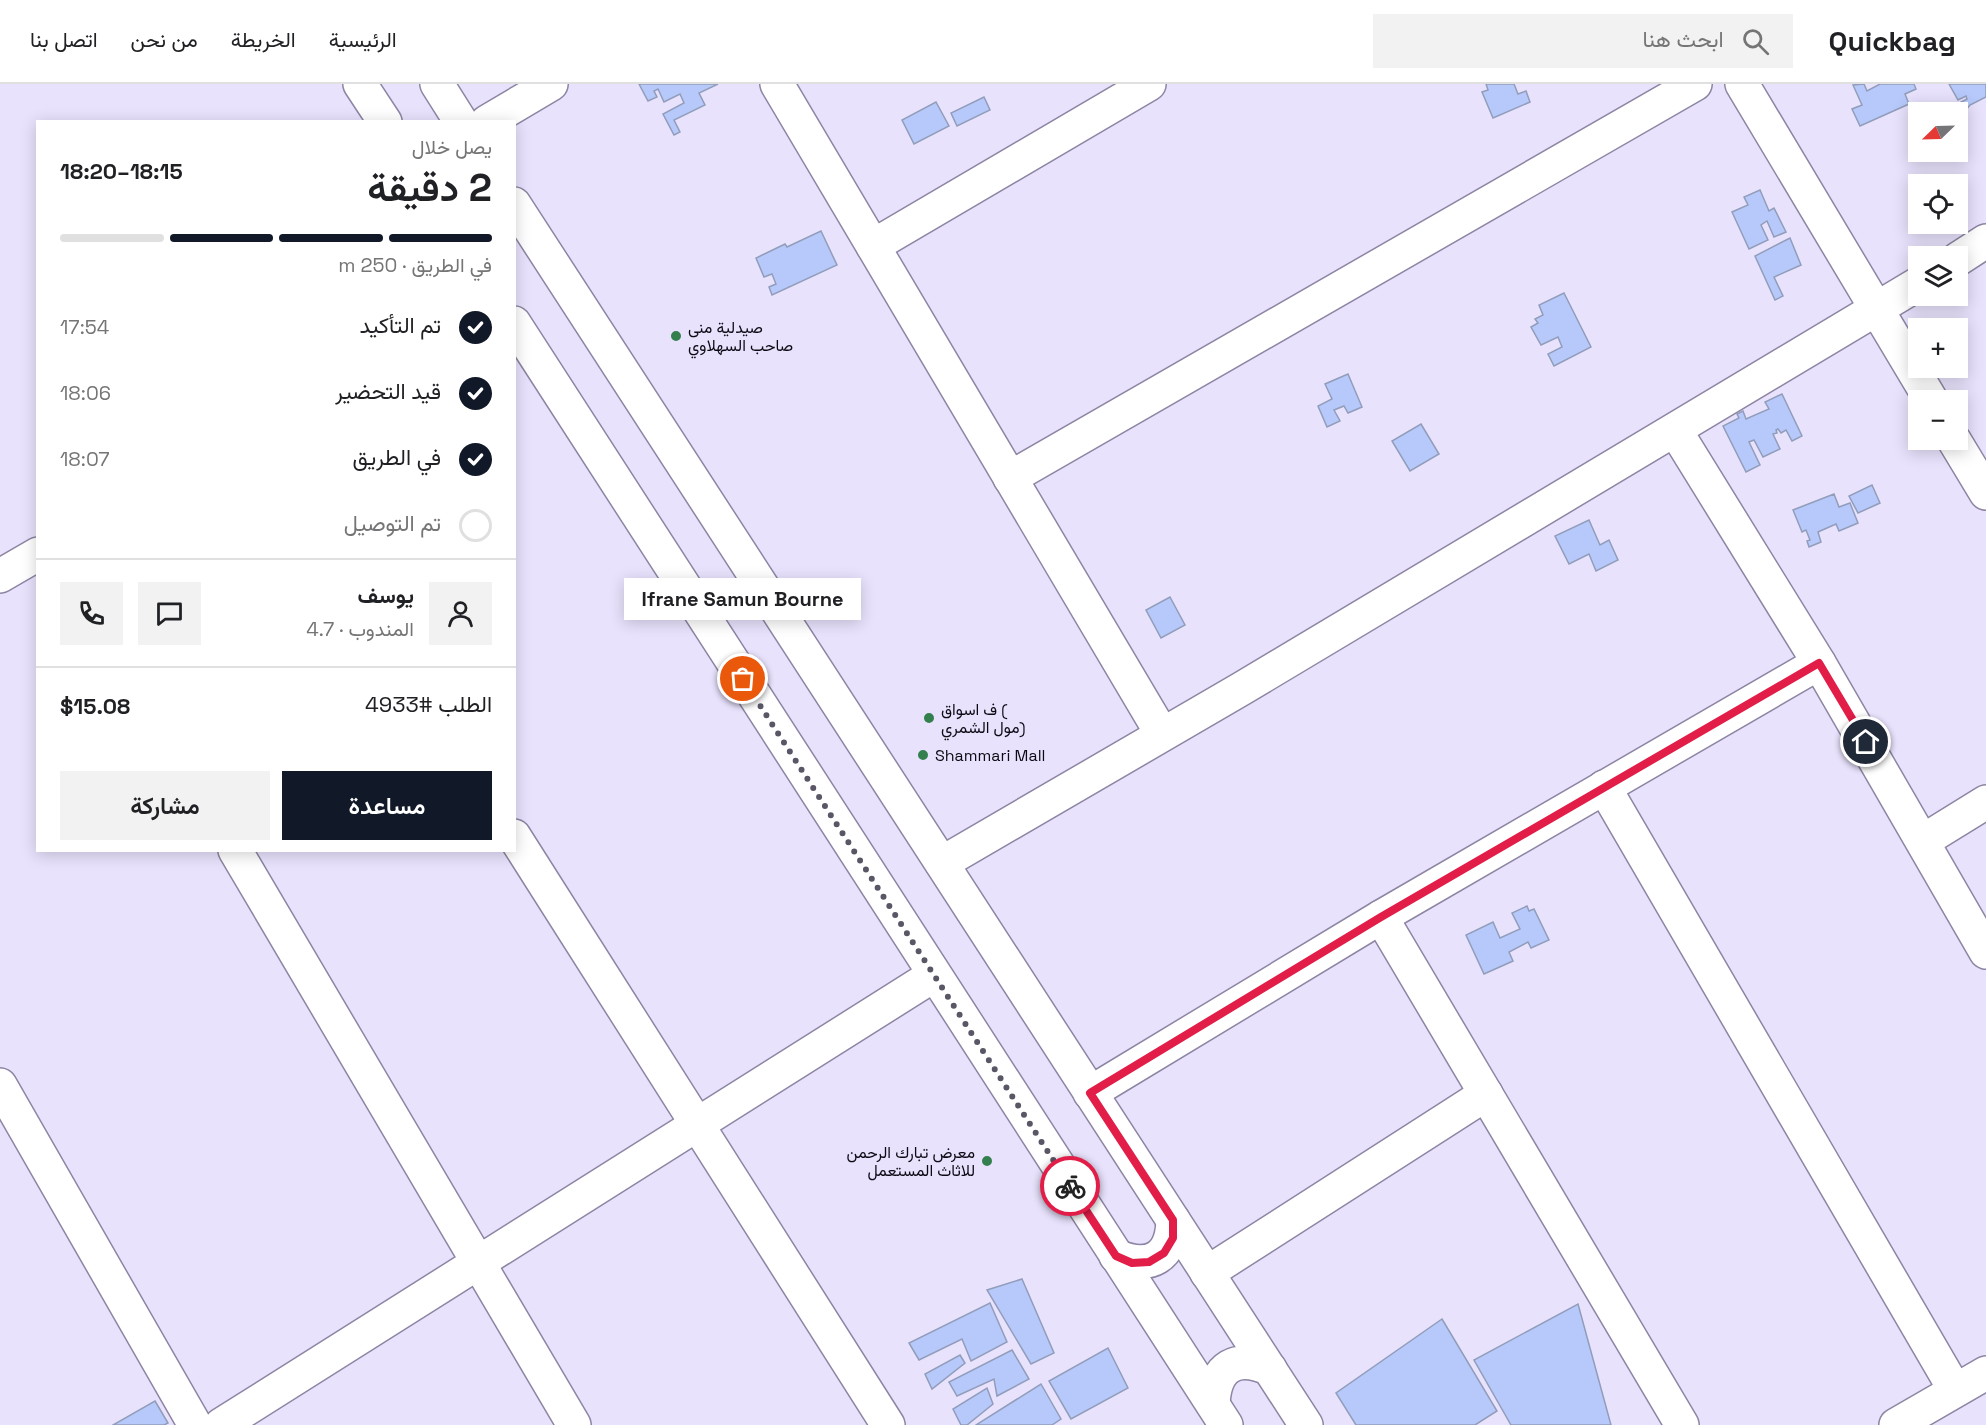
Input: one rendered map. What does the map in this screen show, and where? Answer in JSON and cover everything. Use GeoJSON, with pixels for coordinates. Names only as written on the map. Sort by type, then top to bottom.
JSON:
{"type":"FeatureCollection","features":[{"type":"Feature","properties":{"kind":"street"},"geometry":{"type":"LineString","coordinates":[[360,84],[384,120]]}},
{"type":"Feature","properties":{"kind":"street"},"geometry":{"type":"LineString","coordinates":[[437,84],[460,120]]}},
{"type":"Feature","properties":{"kind":"street"},"geometry":{"type":"LineString","coordinates":[[490,120],[551,84]]}},
{"type":"Feature","properties":{"kind":"street"},"geometry":{"type":"LineString","coordinates":[[777,84],[1162,734]]}},
{"type":"Feature","properties":{"kind":"street"},"geometry":{"type":"LineString","coordinates":[[873,246],[1149,84]]}},
{"type":"Feature","properties":{"kind":"street"},"geometry":{"type":"LineString","coordinates":[[1010,478],[1695,84]]}},
{"type":"Feature","properties":{"kind":"street"},"geometry":{"type":"LineString","coordinates":[[1742,84],[1925,390]]}},
{"type":"Feature","properties":{"kind":"street"},"geometry":{"type":"LineString","coordinates":[[516,207],[1306,1425]]}},
{"type":"Feature","properties":{"kind":"street"},"geometry":{"type":"LineString","coordinates":[[1968,253],[1986,241]]}},
{"type":"Feature","properties":{"kind":"street"},"geometry":{"type":"LineString","coordinates":[[942,863],[1908,290]]}},
{"type":"Feature","properties":{"kind":"street"},"geometry":{"type":"LineString","coordinates":[[516,326],[1219,1414]]}},
{"type":"Feature","properties":{"kind":"street"},"geometry":{"type":"LineString","coordinates":[[1675,430],[1819,663],[1986,952]]}},
{"type":"Feature","properties":{"kind":"street"},"geometry":{"type":"LineString","coordinates":[[1960,450],[1986,493]]}},
{"type":"Feature","properties":{"kind":"street"},"geometry":{"type":"LineString","coordinates":[[0,576],[36,555]]}},
{"type":"Feature","properties":{"kind":"street"},"geometry":{"type":"LineString","coordinates":[[1090,1093],[1381,917],[1819,663]]}},
{"type":"Feature","properties":{"kind":"street"},"geometry":{"type":"LineString","coordinates":[[1604,787],[1956,1390]]}},
{"type":"Feature","properties":{"kind":"street"},"geometry":{"type":"LineString","coordinates":[[1923,841],[1986,802]]}},
{"type":"Feature","properties":{"kind":"street"},"geometry":{"type":"LineString","coordinates":[[516,839],[888,1425]]}},
{"type":"Feature","properties":{"kind":"street"},"geometry":{"type":"LineString","coordinates":[[236,852],[574,1425]]}},
{"type":"Feature","properties":{"kind":"street"},"geometry":{"type":"LineString","coordinates":[[1381,917],[1682,1425]]}},
{"type":"Feature","properties":{"kind":"street"},"geometry":{"type":"LineString","coordinates":[[221,1425],[934,975]]}},
{"type":"Feature","properties":{"kind":"street"},"geometry":{"type":"LineString","coordinates":[[0,1085],[195,1425]]}},
{"type":"Feature","properties":{"kind":"street"},"geometry":{"type":"LineString","coordinates":[[1207,1273],[1486,1094]]}},
{"type":"Feature","properties":{"kind":"street"},"geometry":{"type":"LineString","coordinates":[[1116,1256],[1132,1263],[1149,1262],[1164,1253],[1173,1238],[1173,1220]]}},
{"type":"Feature","properties":{"kind":"street"},"geometry":{"type":"LineString","coordinates":[[1219,1414],[1214,1387],[1223,1372],[1237,1363],[1255,1362],[1270,1370]]}},
{"type":"Feature","properties":{"kind":"street"},"geometry":{"type":"LineString","coordinates":[[1896,1425],[1986,1372]]}},
{"type":"Feature","properties":{"kind":"building"},"geometry":{"type":"Polygon","coordinates":[[[639,84],[718,84],[699,93],[705,105],[674,120],[680,132],[674,135],[663,114],[684,103],[680,94],[664,102],[658,89],[654,91],[657,97],[648,101],[639,84]]]}},
{"type":"Feature","properties":{"kind":"building"},"geometry":{"type":"Polygon","coordinates":[[[1486,84],[1514,84],[1518,94],[1526,91],[1530,102],[1493,118],[1482,92],[1488,90],[1486,84]]]}},
{"type":"Feature","properties":{"kind":"building"},"geometry":{"type":"Polygon","coordinates":[[[1864,84],[1867,91],[1880,84],[1914,84],[1916,89],[1905,94],[1908,104],[1860,126],[1852,109],[1862,105],[1853,85],[1864,84]]]}},
{"type":"Feature","properties":{"kind":"building"},"geometry":{"type":"Polygon","coordinates":[[[1949,84],[1986,84],[1986,97],[1968,108],[1968,102],[1961,102],[1967,99],[1966,96],[1958,100],[1949,84]]]}},
{"type":"Feature","properties":{"kind":"building"},"geometry":{"type":"Polygon","coordinates":[[[984,97],[990,110],[957,126],[951,113],[984,97]]]}},
{"type":"Feature","properties":{"kind":"building"},"geometry":{"type":"Polygon","coordinates":[[[936,102],[949,126],[914,144],[902,120],[936,102]]]}},
{"type":"Feature","properties":{"kind":"building"},"geometry":{"type":"Polygon","coordinates":[[[1760,190],[1769,211],[1774,208],[1786,232],[1774,237],[1767,221],[1761,225],[1768,240],[1749,249],[1732,212],[1748,205],[1744,197],[1760,190]]]}},
{"type":"Feature","properties":{"kind":"building"},"geometry":{"type":"Polygon","coordinates":[[[821,231],[837,265],[772,295],[769,287],[776,284],[772,274],[764,277],[756,258],[785,244],[787,247],[821,231]]]}},
{"type":"Feature","properties":{"kind":"building"},"geometry":{"type":"Polygon","coordinates":[[[1790,238],[1801,265],[1774,277],[1783,296],[1775,300],[1755,256],[1790,238]]]}},
{"type":"Feature","properties":{"kind":"building"},"geometry":{"type":"Polygon","coordinates":[[[1564,293],[1591,347],[1554,366],[1548,354],[1562,347],[1558,337],[1541,345],[1531,327],[1538,323],[1535,319],[1543,315],[1539,305],[1564,293]]]}},
{"type":"Feature","properties":{"kind":"building"},"geometry":{"type":"Polygon","coordinates":[[[1348,374],[1362,407],[1348,413],[1344,406],[1334,410],[1340,421],[1327,427],[1318,406],[1332,399],[1325,384],[1348,374]]]}},
{"type":"Feature","properties":{"kind":"building"},"geometry":{"type":"Polygon","coordinates":[[[1782,394],[1802,436],[1792,441],[1786,430],[1781,433],[1778,429],[1776,430],[1777,433],[1773,434],[1780,449],[1763,457],[1754,440],[1749,442],[1760,465],[1746,472],[1723,426],[1739,418],[1737,414],[1743,411],[1746,419],[1769,409],[1765,402],[1782,394]]]}},
{"type":"Feature","properties":{"kind":"building"},"geometry":{"type":"Polygon","coordinates":[[[1421,424],[1439,454],[1410,471],[1392,441],[1421,424]]]}},
{"type":"Feature","properties":{"kind":"building"},"geometry":{"type":"Polygon","coordinates":[[[1872,485],[1880,503],[1858,513],[1849,496],[1872,485]]]}},
{"type":"Feature","properties":{"kind":"building"},"geometry":{"type":"Polygon","coordinates":[[[1834,494],[1839,507],[1850,503],[1858,523],[1839,531],[1836,524],[1818,532],[1821,542],[1809,547],[1807,541],[1810,540],[1806,530],[1802,532],[1793,510],[1834,494]]]}},
{"type":"Feature","properties":{"kind":"building"},"geometry":{"type":"Polygon","coordinates":[[[1589,520],[1600,545],[1609,540],[1618,560],[1596,571],[1589,554],[1569,564],[1555,536],[1589,520]]]}},
{"type":"Feature","properties":{"kind":"building"},"geometry":{"type":"Polygon","coordinates":[[[1170,597],[1185,625],[1161,638],[1146,610],[1170,597]]]}},
{"type":"Feature","properties":{"kind":"building"},"geometry":{"type":"Polygon","coordinates":[[[1527,906],[1529,911],[1534,909],[1549,940],[1531,948],[1528,942],[1509,952],[1513,961],[1484,974],[1466,935],[1493,922],[1500,938],[1520,929],[1512,913],[1527,906]]]}},
{"type":"Feature","properties":{"kind":"building"},"geometry":{"type":"Polygon","coordinates":[[[1022,1279],[1054,1353],[1031,1364],[987,1290],[1022,1279]]]}},
{"type":"Feature","properties":{"kind":"building"},"geometry":{"type":"Polygon","coordinates":[[[990,1303],[1007,1342],[971,1361],[962,1339],[919,1360],[909,1343],[990,1303]]]}},
{"type":"Feature","properties":{"kind":"building"},"geometry":{"type":"Polygon","coordinates":[[[1578,1304],[1611,1425],[1511,1425],[1474,1360],[1578,1304]]]}},
{"type":"Feature","properties":{"kind":"building"},"geometry":{"type":"Polygon","coordinates":[[[1442,1319],[1497,1411],[1475,1425],[1356,1425],[1336,1393],[1442,1319]]]}},
{"type":"Feature","properties":{"kind":"building"},"geometry":{"type":"Polygon","coordinates":[[[1108,1348],[1128,1388],[1071,1419],[1049,1381],[1108,1348]]]}},
{"type":"Feature","properties":{"kind":"building"},"geometry":{"type":"Polygon","coordinates":[[[1012,1350],[1029,1379],[997,1396],[994,1379],[957,1396],[949,1382],[1012,1350]]]}},
{"type":"Feature","properties":{"kind":"building"},"geometry":{"type":"Polygon","coordinates":[[[960,1355],[965,1363],[932,1389],[925,1374],[960,1355]]]}},
{"type":"Feature","properties":{"kind":"building"},"geometry":{"type":"Polygon","coordinates":[[[1041,1384],[1061,1419],[1052,1425],[976,1425],[1041,1384]]]}},
{"type":"Feature","properties":{"kind":"building"},"geometry":{"type":"Polygon","coordinates":[[[987,1388],[993,1404],[967,1425],[961,1425],[953,1409],[987,1388]]]}},
{"type":"Feature","properties":{"kind":"building"},"geometry":{"type":"Polygon","coordinates":[[[155,1401],[168,1423],[164,1425],[113,1425],[155,1401]]]}},
{"type":"Feature","properties":{"kind":"way so far"},"geometry":{"type":"LineString","coordinates":[[743,679],[1070,1186]]}},
{"type":"Feature","properties":{"kind":"place","name":"صيدلية منى صاحب السهلاوي"},"geometry":{"type":"Point","coordinates":[676,336]}},
{"type":"Feature","properties":{"kind":"place","name":"Ifrane Samun Bourne"},"geometry":{"type":"Point","coordinates":[743,679]}},
{"type":"Feature","properties":{"kind":"place","name":"ف اسواق ( مول الشمري)"},"geometry":{"type":"Point","coordinates":[929,718]}},
{"type":"Feature","properties":{"kind":"place","name":"Shammari Mall"},"geometry":{"type":"Point","coordinates":[923,755]}},
{"type":"Feature","properties":{"kind":"place","name":"معرض تبارك الرحمن للاثاث المستعمل"},"geometry":{"type":"Point","coordinates":[987,1161]}},
{"type":"Feature","properties":{"kind":"route"},"geometry":{"type":"LineString","coordinates":[[1070,1186],[1116,1256],[1132,1263],[1149,1262],[1164,1253],[1173,1238],[1173,1220],[1090,1093],[1381,917],[1819,663],[1866,742]]}}]}
